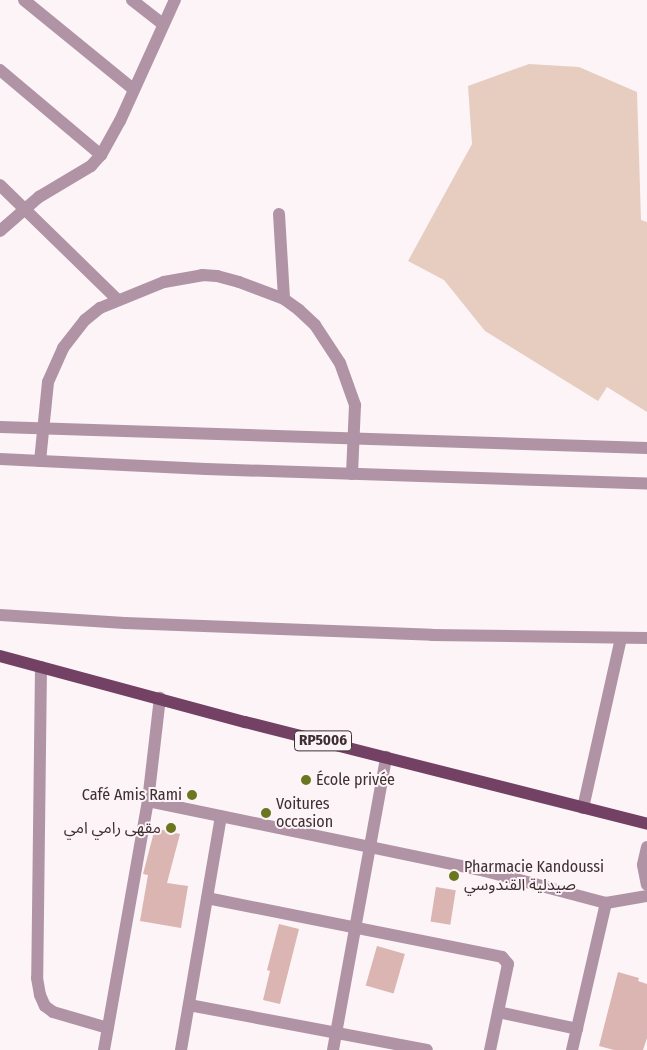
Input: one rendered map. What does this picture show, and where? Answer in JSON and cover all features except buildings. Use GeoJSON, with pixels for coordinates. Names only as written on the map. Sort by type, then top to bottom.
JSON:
{"type":"FeatureCollection","features":[{"type":"Feature","properties":{"kind":"main road","name":"RP5006"},"geometry":{"type":"LineString","coordinates":[[0,656],[647,824]]}},
{"type":"Feature","properties":{"kind":"street"},"geometry":{"type":"LineString","coordinates":[[24,0],[133,89]]}},
{"type":"Feature","properties":{"kind":"street"},"geometry":{"type":"LineString","coordinates":[[132,0],[163,24]]}},
{"type":"Feature","properties":{"kind":"street"},"geometry":{"type":"LineString","coordinates":[[0,231],[24,209],[91,166],[101,155],[120,122],[133,89],[175,0]]}},
{"type":"Feature","properties":{"kind":"street"},"geometry":{"type":"LineString","coordinates":[[0,70],[101,155]]}},
{"type":"Feature","properties":{"kind":"street"},"geometry":{"type":"LineString","coordinates":[[0,185],[118,300]]}},
{"type":"Feature","properties":{"kind":"street"},"geometry":{"type":"LineString","coordinates":[[279,214],[284,299]]}},
{"type":"Feature","properties":{"kind":"street"},"geometry":{"type":"LineString","coordinates":[[40,461],[48,382],[63,348],[85,320],[100,308],[164,282],[202,275],[217,276],[240,282],[284,299],[316,326],[340,363],[356,405],[352,474]]}},
{"type":"Feature","properties":{"kind":"street"},"geometry":{"type":"LineString","coordinates":[[0,427],[647,448]]}},
{"type":"Feature","properties":{"kind":"street"},"geometry":{"type":"LineString","coordinates":[[0,459],[647,484]]}},
{"type":"Feature","properties":{"kind":"street"},"geometry":{"type":"LineString","coordinates":[[0,615],[125,623],[432,635],[647,638]]}},
{"type":"Feature","properties":{"kind":"street"},"geometry":{"type":"LineString","coordinates":[[583,808],[621,638]]}},
{"type":"Feature","properties":{"kind":"street"},"geometry":{"type":"LineString","coordinates":[[41,667],[38,968],[40,995],[45,1006],[53,1012],[108,1028]]}},
{"type":"Feature","properties":{"kind":"street"},"geometry":{"type":"LineString","coordinates":[[104,1050],[148,801],[160,698]]}},
{"type":"Feature","properties":{"kind":"street"},"geometry":{"type":"LineString","coordinates":[[333,1050],[386,757]]}},
{"type":"Feature","properties":{"kind":"street"},"geometry":{"type":"LineString","coordinates":[[148,801],[485,871],[606,903],[647,896]]}},
{"type":"Feature","properties":{"kind":"street"},"geometry":{"type":"LineString","coordinates":[[181,1050],[221,816]]}},
{"type":"Feature","properties":{"kind":"street"},"geometry":{"type":"LineString","coordinates":[[647,847],[643,865],[647,885]]}},
{"type":"Feature","properties":{"kind":"street"},"geometry":{"type":"LineString","coordinates":[[207,898],[502,957],[508,964],[490,1050]]}},
{"type":"Feature","properties":{"kind":"street"},"geometry":{"type":"LineString","coordinates":[[572,1050],[606,903]]}},
{"type":"Feature","properties":{"kind":"street"},"geometry":{"type":"LineString","coordinates":[[189,1005],[427,1050]]}},
{"type":"Feature","properties":{"kind":"street"},"geometry":{"type":"LineString","coordinates":[[498,1012],[577,1029]]}},
{"type":"Feature","properties":{"kind":"shaded area"},"geometry":{"type":"Polygon","coordinates":[[[529,64],[579,67],[637,92],[641,220],[647,222],[647,412],[607,387],[598,401],[485,331],[444,280],[408,261],[472,144],[468,86],[529,64]]]}},
{"type":"Feature","properties":{"kind":"place","name":"École privée"},"geometry":{"type":"Point","coordinates":[306,780]}},
{"type":"Feature","properties":{"kind":"place","name":"Café Amis Rami"},"geometry":{"type":"Point","coordinates":[192,795]}},
{"type":"Feature","properties":{"kind":"place","name":"Voitures occasion"},"geometry":{"type":"Point","coordinates":[266,813]}},
{"type":"Feature","properties":{"kind":"place","name":"مقهى رامي امي"},"geometry":{"type":"Point","coordinates":[171,828]}},
{"type":"Feature","properties":{"kind":"place","name":"Pharmacie Kandoussi صيدلية القندوسي"},"geometry":{"type":"Point","coordinates":[454,876]}}]}
